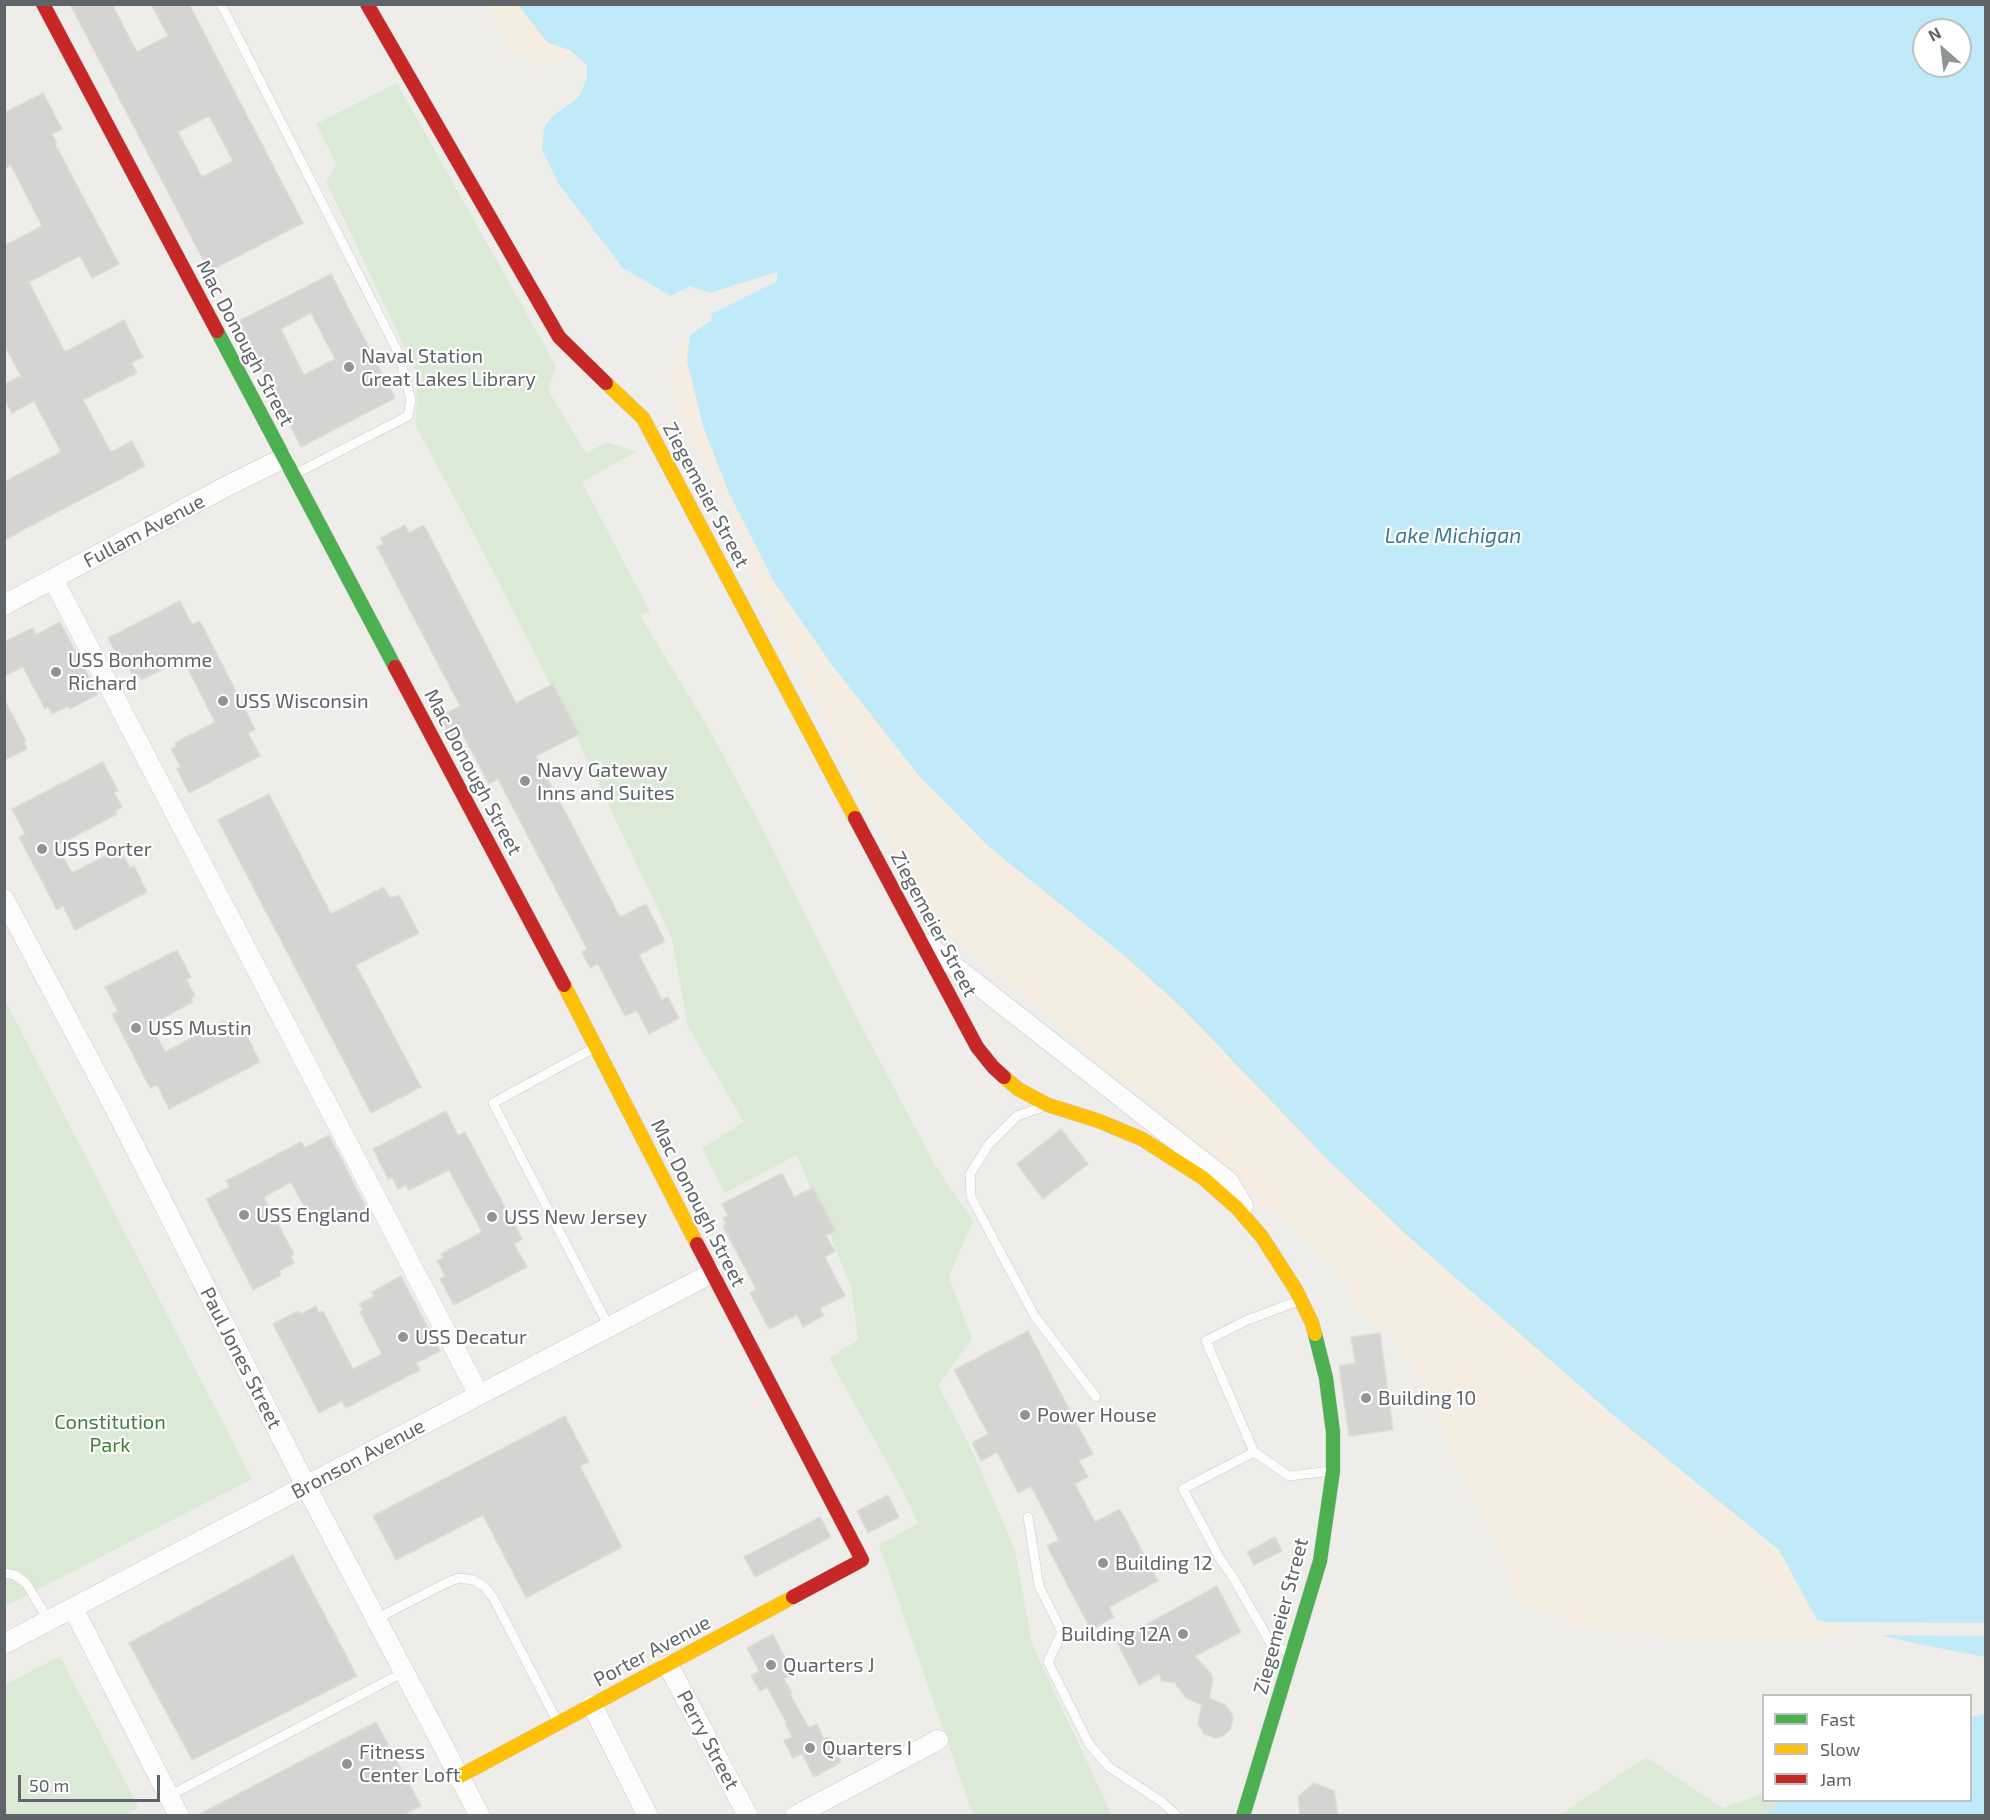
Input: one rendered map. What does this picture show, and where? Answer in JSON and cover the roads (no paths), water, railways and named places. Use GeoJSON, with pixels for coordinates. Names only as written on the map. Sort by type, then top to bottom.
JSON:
{"type":"FeatureCollection","features":[{"type":"Feature","properties":{"kind":"street","name":"Mac Donough Street"},"geometry":{"type":"LineString","coordinates":[[43,4],[597,1047],[862,1560]]}},
{"type":"Feature","properties":{"kind":"street","name":"Ziegemeier Street"},"geometry":{"type":"LineString","coordinates":[[367,4],[559,337],[644,418],[977,1047],[993,1067],[1018,1089],[1048,1105],[1099,1121],[1142,1139],[1203,1178],[1237,1208],[1262,1237],[1278,1259],[1301,1299],[1312,1323],[1326,1378],[1333,1432],[1333,1471],[1320,1561],[1243,1815]]}},
{"type":"Feature","properties":{"kind":"street","name":"Fullam Avenue"},"geometry":{"type":"LineString","coordinates":[[4,605],[229,485],[289,467]]}},
{"type":"Feature","properties":{"kind":"street"},"geometry":{"type":"LineString","coordinates":[[53,579],[479,1395]]}},
{"type":"Feature","properties":{"kind":"street","name":"Paul Jones Street"},"geometry":{"type":"LineString","coordinates":[[4,899],[117,1112],[306,1486],[460,1776],[475,1814]]}},
{"type":"Feature","properties":{"kind":"street"},"geometry":{"type":"LineString","coordinates":[[920,940],[1228,1180],[1262,1237]]}},
{"type":"Feature","properties":{"kind":"street","name":"Bronson Avenue"},"geometry":{"type":"LineString","coordinates":[[4,1644],[712,1273]]}},
{"type":"Feature","properties":{"kind":"street","name":"Porter Avenue"},"geometry":{"type":"LineString","coordinates":[[460,1776],[862,1560]]}},
{"type":"Feature","properties":{"kind":"street"},"geometry":{"type":"LineString","coordinates":[[74,1608],[178,1815]]}},
{"type":"Feature","properties":{"kind":"street","name":"Perry Street"},"geometry":{"type":"LineString","coordinates":[[668,1665],[748,1815]]}},
{"type":"Feature","properties":{"kind":"street"},"geometry":{"type":"LineString","coordinates":[[592,1706],[648,1815]]}},
{"type":"Feature","properties":{"kind":"street"},"geometry":{"type":"LineString","coordinates":[[795,1815],[938,1740]]}},
{"type":"Feature","properties":{"kind":"lane"},"geometry":{"type":"LineString","coordinates":[[221,4],[399,354],[411,400],[408,416],[289,467]]}},
{"type":"Feature","properties":{"kind":"lane"},"geometry":{"type":"LineString","coordinates":[[597,1047],[493,1103],[609,1327]]}},
{"type":"Feature","properties":{"kind":"lane"},"geometry":{"type":"LineString","coordinates":[[1048,1105],[1017,1116],[988,1144],[970,1174],[971,1197],[1034,1315],[1096,1397]]}},
{"type":"Feature","properties":{"kind":"lane"},"geometry":{"type":"LineString","coordinates":[[1301,1299],[1245,1320],[1206,1341],[1254,1452],[1289,1476],[1333,1471]]}},
{"type":"Feature","properties":{"kind":"lane"},"geometry":{"type":"LineString","coordinates":[[1254,1452],[1183,1489],[1219,1557],[1271,1644],[1292,1654]]}},
{"type":"Feature","properties":{"kind":"lane"},"geometry":{"type":"LineString","coordinates":[[1028,1517],[1039,1586],[1062,1632],[1048,1662],[1089,1744],[1109,1767],[1162,1802],[1177,1815]]}},
{"type":"Feature","properties":{"kind":"lane"},"geometry":{"type":"LineString","coordinates":[[4,1573],[15,1575],[26,1583],[49,1621]]}},
{"type":"Feature","properties":{"kind":"lane"},"geometry":{"type":"LineString","coordinates":[[376,1619],[459,1578],[479,1583],[494,1599],[558,1724]]}},
{"type":"Feature","properties":{"kind":"lane"},"geometry":{"type":"LineString","coordinates":[[169,1796],[404,1672]]}},
{"type":"Feature","properties":{"kind":"water","name":"Lake Michigan"},"geometry":{"type":"Polygon","coordinates":[[[518,5],[1985,5],[1985,1657],[1817,1620],[1779,1550],[1612,1414],[1410,1238],[1326,1158],[1182,1008],[1126,957],[988,846],[920,777],[832,665],[774,582],[728,491],[703,426],[687,360],[690,335],[712,320],[711,314],[777,281],[777,272],[709,293],[690,286],[671,296],[623,268],[558,183],[542,149],[544,128],[551,117],[578,98],[587,79],[587,65],[570,50],[548,43],[518,5]]]}},
{"type":"Feature","properties":{"kind":"water"},"geometry":{"type":"Polygon","coordinates":[[[1985,1714],[1985,1815],[1764,1815],[1780,1802],[1972,1802],[1972,1717],[1985,1714]]]}},
{"type":"Feature","properties":{"kind":"place","name":"Naval Station Great Lakes Library"},"geometry":{"type":"Point","coordinates":[349,367]}},
{"type":"Feature","properties":{"kind":"place","name":"USS Bonhomme Richard"},"geometry":{"type":"Point","coordinates":[56,672]}},
{"type":"Feature","properties":{"kind":"place","name":"USS Wisconsin"},"geometry":{"type":"Point","coordinates":[223,701]}},
{"type":"Feature","properties":{"kind":"place","name":"Navy Gateway Inns and Suites"},"geometry":{"type":"Point","coordinates":[525,781]}},
{"type":"Feature","properties":{"kind":"place","name":"USS Porter"},"geometry":{"type":"Point","coordinates":[42,849]}},
{"type":"Feature","properties":{"kind":"place","name":"USS Mustin"},"geometry":{"type":"Point","coordinates":[136,1028]}},
{"type":"Feature","properties":{"kind":"place","name":"USS England"},"geometry":{"type":"Point","coordinates":[244,1215]}},
{"type":"Feature","properties":{"kind":"place","name":"USS New Jersey"},"geometry":{"type":"Point","coordinates":[492,1217]}},
{"type":"Feature","properties":{"kind":"place","name":"USS Decatur"},"geometry":{"type":"Point","coordinates":[403,1337]}},
{"type":"Feature","properties":{"kind":"place","name":"Building 10"},"geometry":{"type":"Point","coordinates":[1366,1398]}},
{"type":"Feature","properties":{"kind":"place","name":"Power House"},"geometry":{"type":"Point","coordinates":[1025,1415]}},
{"type":"Feature","properties":{"kind":"place","name":"Building 12"},"geometry":{"type":"Point","coordinates":[1103,1563]}},
{"type":"Feature","properties":{"kind":"place","name":"Building 12A"},"geometry":{"type":"Point","coordinates":[1183,1634]}},
{"type":"Feature","properties":{"kind":"place","name":"Quarters J"},"geometry":{"type":"Point","coordinates":[771,1665]}},
{"type":"Feature","properties":{"kind":"place","name":"Quarters I"},"geometry":{"type":"Point","coordinates":[810,1748]}},
{"type":"Feature","properties":{"kind":"place","name":"Fitness Center Loft"},"geometry":{"type":"Point","coordinates":[347,1764]}},
{"type":"Feature","properties":{"kind":"park label","name":"Constitution Park"},"geometry":{"type":"Point","coordinates":[110,1434]}}]}
